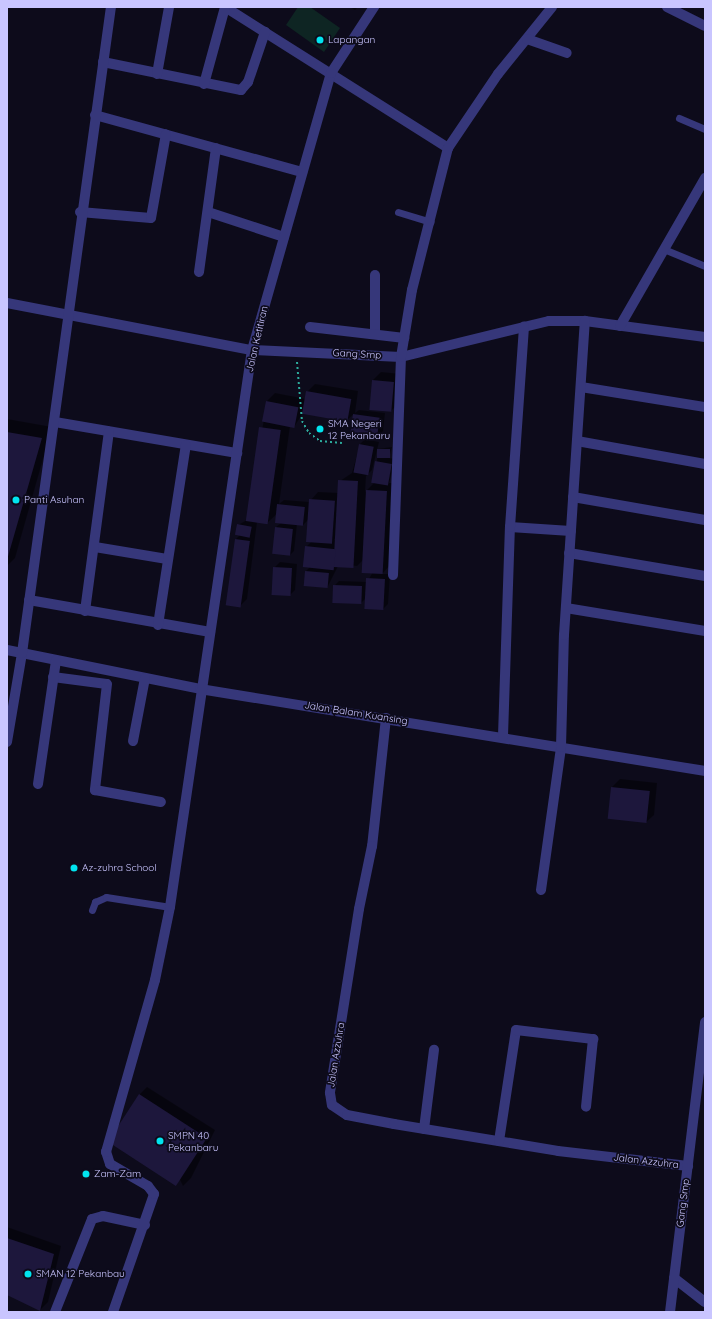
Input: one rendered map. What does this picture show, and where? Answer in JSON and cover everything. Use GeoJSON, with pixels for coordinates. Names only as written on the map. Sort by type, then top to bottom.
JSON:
{"type":"FeatureCollection","features":[{"type":"Feature","properties":{"kind":"street"},"geometry":{"type":"LineString","coordinates":[[7,742],[22,653],[55,422],[70,315],[80,212],[111,7]]}},
{"type":"Feature","properties":{"kind":"street"},"geometry":{"type":"LineString","coordinates":[[157,74],[169,7]]}},
{"type":"Feature","properties":{"kind":"street"},"geometry":{"type":"LineString","coordinates":[[204,84],[225,7],[448,148]]}},
{"type":"Feature","properties":{"kind":"street","name":"Jalan Ketitiran"},"geometry":{"type":"LineString","coordinates":[[145,1225],[153,1191],[113,1167],[107,1161],[106,1152],[155,980],[170,907],[200,689],[210,632],[252,350],[331,73],[374,7]]}},
{"type":"Feature","properties":{"kind":"street"},"geometry":{"type":"LineString","coordinates":[[393,575],[401,357],[430,222],[448,148],[552,7]]}},
{"type":"Feature","properties":{"kind":"street"},"geometry":{"type":"LineString","coordinates":[[667,7],[705,26]]}},
{"type":"Feature","properties":{"kind":"street"},"geometry":{"type":"LineString","coordinates":[[103,62],[234,90],[243,88],[265,32]]}},
{"type":"Feature","properties":{"kind":"street"},"geometry":{"type":"LineString","coordinates":[[527,39],[567,53]]}},
{"type":"Feature","properties":{"kind":"street"},"geometry":{"type":"LineString","coordinates":[[95,115],[302,172]]}},
{"type":"Feature","properties":{"kind":"street"},"geometry":{"type":"LineString","coordinates":[[80,212],[151,218],[166,134]]}},
{"type":"Feature","properties":{"kind":"street"},"geometry":{"type":"LineString","coordinates":[[199,272],[216,148]]}},
{"type":"Feature","properties":{"kind":"street"},"geometry":{"type":"LineString","coordinates":[[620,326],[666,250],[705,178]]}},
{"type":"Feature","properties":{"kind":"street"},"geometry":{"type":"LineString","coordinates":[[208,212],[284,237]]}},
{"type":"Feature","properties":{"kind":"street"},"geometry":{"type":"LineString","coordinates":[[375,275],[375,332]]}},
{"type":"Feature","properties":{"kind":"street","name":"Gang Smp"},"geometry":{"type":"LineString","coordinates":[[7,303],[252,350],[401,357],[549,321],[585,321],[705,337]]}},
{"type":"Feature","properties":{"kind":"street"},"geometry":{"type":"LineString","coordinates":[[541,890],[561,747],[569,553],[585,321]]}},
{"type":"Feature","properties":{"kind":"street"},"geometry":{"type":"LineString","coordinates":[[502,736],[510,527],[524,326]]}},
{"type":"Feature","properties":{"kind":"street"},"geometry":{"type":"LineString","coordinates":[[310,327],[375,332],[404,338]]}},
{"type":"Feature","properties":{"kind":"street"},"geometry":{"type":"LineString","coordinates":[[581,387],[705,407]]}},
{"type":"Feature","properties":{"kind":"street"},"geometry":{"type":"LineString","coordinates":[[55,422],[237,453]]}},
{"type":"Feature","properties":{"kind":"street"},"geometry":{"type":"LineString","coordinates":[[85,611],[95,547],[109,432]]}},
{"type":"Feature","properties":{"kind":"street"},"geometry":{"type":"LineString","coordinates":[[577,441],[705,464]]}},
{"type":"Feature","properties":{"kind":"street"},"geometry":{"type":"LineString","coordinates":[[158,625],[167,559],[186,445]]}},
{"type":"Feature","properties":{"kind":"street"},"geometry":{"type":"LineString","coordinates":[[573,497],[705,520]]}},
{"type":"Feature","properties":{"kind":"street"},"geometry":{"type":"LineString","coordinates":[[510,527],[571,531]]}},
{"type":"Feature","properties":{"kind":"street"},"geometry":{"type":"LineString","coordinates":[[95,547],[167,559]]}},
{"type":"Feature","properties":{"kind":"street"},"geometry":{"type":"LineString","coordinates":[[569,553],[705,576]]}},
{"type":"Feature","properties":{"kind":"street"},"geometry":{"type":"LineString","coordinates":[[29,600],[158,625],[210,632]]}},
{"type":"Feature","properties":{"kind":"street"},"geometry":{"type":"LineString","coordinates":[[566,608],[705,631]]}},
{"type":"Feature","properties":{"kind":"street","name":"Jalan Balam Kuansing"},"geometry":{"type":"LineString","coordinates":[[7,650],[200,689],[502,736],[705,771]]}},
{"type":"Feature","properties":{"kind":"street"},"geometry":{"type":"LineString","coordinates":[[38,784],[56,660]]}},
{"type":"Feature","properties":{"kind":"street"},"geometry":{"type":"LineString","coordinates":[[53,677],[107,684],[95,790],[161,802]]}},
{"type":"Feature","properties":{"kind":"street"},"geometry":{"type":"LineString","coordinates":[[133,741],[145,678]]}},
{"type":"Feature","properties":{"kind":"street","name":"Jalan Azzuhra"},"geometry":{"type":"LineString","coordinates":[[386,718],[372,846],[358,909],[330,1093],[332,1105],[347,1115],[424,1129],[499,1141],[688,1166]]}},
{"type":"Feature","properties":{"kind":"street","name":"Gang Smp"},"geometry":{"type":"LineString","coordinates":[[670,1312],[705,1022]]}},
{"type":"Feature","properties":{"kind":"street"},"geometry":{"type":"LineString","coordinates":[[499,1141],[516,1030],[593,1040],[586,1107]]}},
{"type":"Feature","properties":{"kind":"street"},"geometry":{"type":"LineString","coordinates":[[424,1129],[434,1050]]}},
{"type":"Feature","properties":{"kind":"street"},"geometry":{"type":"LineString","coordinates":[[55,1312],[92,1219],[103,1216],[145,1225],[113,1312]]}},
{"type":"Feature","properties":{"kind":"street"},"geometry":{"type":"LineString","coordinates":[[674,1278],[705,1302]]}},
{"type":"Feature","properties":{"kind":"lane"},"geometry":{"type":"LineString","coordinates":[[679,118],[705,129]]}},
{"type":"Feature","properties":{"kind":"lane"},"geometry":{"type":"LineString","coordinates":[[398,212],[430,222]]}},
{"type":"Feature","properties":{"kind":"lane"},"geometry":{"type":"LineString","coordinates":[[666,250],[705,266]]}},
{"type":"Feature","properties":{"kind":"lane"},"geometry":{"type":"LineString","coordinates":[[92,910],[97,900],[106,897],[170,907]]}},
{"type":"Feature","properties":{"kind":"path"},"geometry":{"type":"LineString","coordinates":[[297,351],[302,421],[309,433],[320,441],[342,443]]}},
{"type":"Feature","properties":{"kind":"green space","name":"Lapangan"},"geometry":{"type":"Polygon","coordinates":[[[298,7],[310,7],[340,28],[324,52],[286,25],[298,7]]]}},
{"type":"Feature","properties":{"kind":"building"},"geometry":{"type":"Polygon","coordinates":[[[372,380],[394,382],[391,412],[369,410],[372,380]]]}},
{"type":"Feature","properties":{"kind":"building"},"geometry":{"type":"Polygon","coordinates":[[[306,391],[351,399],[347,422],[302,414],[306,391]]]}},
{"type":"Feature","properties":{"kind":"building"},"geometry":{"type":"Polygon","coordinates":[[[266,401],[298,407],[294,428],[262,422],[266,401]]]}},
{"type":"Feature","properties":{"kind":"building"},"geometry":{"type":"Polygon","coordinates":[[[353,414],[380,418],[377,438],[350,434],[353,414]]]}},
{"type":"Feature","properties":{"kind":"building"},"geometry":{"type":"Polygon","coordinates":[[[259,427],[281,430],[268,524],[246,521],[259,427]]]}},
{"type":"Feature","properties":{"kind":"building","name":"Panti Asuhan"},"geometry":{"type":"Polygon","coordinates":[[[7,432],[42,438],[7,560],[7,432]]]}},
{"type":"Feature","properties":{"kind":"building"},"geometry":{"type":"Polygon","coordinates":[[[359,444],[374,447],[368,475],[353,472],[359,444]]]}},
{"type":"Feature","properties":{"kind":"building"},"geometry":{"type":"Polygon","coordinates":[[[377,449],[390,449],[390,458],[377,458],[377,449]]]}},
{"type":"Feature","properties":{"kind":"building"},"geometry":{"type":"Polygon","coordinates":[[[375,461],[392,464],[388,486],[371,483],[375,461]]]}},
{"type":"Feature","properties":{"kind":"building"},"geometry":{"type":"Polygon","coordinates":[[[338,480],[358,481],[353,568],[333,567],[338,480]]]}},
{"type":"Feature","properties":{"kind":"building"},"geometry":{"type":"Polygon","coordinates":[[[366,490],[387,491],[383,574],[362,573],[366,490]]]}},
{"type":"Feature","properties":{"kind":"building"},"geometry":{"type":"Polygon","coordinates":[[[309,499],[335,501],[332,544],[306,542],[309,499]]]}},
{"type":"Feature","properties":{"kind":"building"},"geometry":{"type":"Polygon","coordinates":[[[277,504],[305,507],[303,526],[275,523],[277,504]]]}},
{"type":"Feature","properties":{"kind":"building"},"geometry":{"type":"Polygon","coordinates":[[[237,524],[252,527],[250,538],[235,535],[237,524]]]}},
{"type":"Feature","properties":{"kind":"building"},"geometry":{"type":"Polygon","coordinates":[[[275,527],[293,529],[290,556],[272,554],[275,527]]]}},
{"type":"Feature","properties":{"kind":"building"},"geometry":{"type":"Polygon","coordinates":[[[235,539],[250,541],[241,607],[226,605],[235,539]]]}},
{"type":"Feature","properties":{"kind":"building"},"geometry":{"type":"Polygon","coordinates":[[[305,546],[336,549],[334,570],[303,567],[305,546]]]}},
{"type":"Feature","properties":{"kind":"building"},"geometry":{"type":"Polygon","coordinates":[[[273,567],[292,568],[291,596],[272,595],[273,567]]]}},
{"type":"Feature","properties":{"kind":"building"},"geometry":{"type":"Polygon","coordinates":[[[305,571],[329,573],[328,588],[304,586],[305,571]]]}},
{"type":"Feature","properties":{"kind":"building"},"geometry":{"type":"Polygon","coordinates":[[[366,578],[385,579],[383,610],[364,609],[366,578]]]}},
{"type":"Feature","properties":{"kind":"building"},"geometry":{"type":"Polygon","coordinates":[[[333,585],[362,586],[361,604],[332,603],[333,585]]]}},
{"type":"Feature","properties":{"kind":"building"},"geometry":{"type":"Polygon","coordinates":[[[611,787],[650,791],[646,823],[608,819],[611,787]]]}},
{"type":"Feature","properties":{"kind":"building","name":"SMPN 40 Pekanbaru"},"geometry":{"type":"Polygon","coordinates":[[[139,1094],[207,1138],[176,1186],[108,1142],[139,1094]]]}},
{"type":"Feature","properties":{"kind":"building","name":"SMAN 12 Pekanbau"},"geometry":{"type":"Polygon","coordinates":[[[7,1238],[54,1254],[40,1311],[7,1295],[7,1238]]]}},
{"type":"Feature","properties":{"kind":"place","name":"Lapangan"},"geometry":{"type":"Point","coordinates":[320,40]}},
{"type":"Feature","properties":{"kind":"place","name":"SMA Negeri 12 Pekanbaru"},"geometry":{"type":"Point","coordinates":[320,429]}},
{"type":"Feature","properties":{"kind":"place","name":"Panti Asuhan"},"geometry":{"type":"Point","coordinates":[16,500]}},
{"type":"Feature","properties":{"kind":"place","name":"Az-zuhra School"},"geometry":{"type":"Point","coordinates":[74,868]}},
{"type":"Feature","properties":{"kind":"place","name":"SMPN 40 Pekanbaru"},"geometry":{"type":"Point","coordinates":[160,1141]}},
{"type":"Feature","properties":{"kind":"place","name":"Zam-Zam"},"geometry":{"type":"Point","coordinates":[86,1174]}},
{"type":"Feature","properties":{"kind":"place","name":"SMAN 12 Pekanbau"},"geometry":{"type":"Point","coordinates":[28,1274]}}]}
